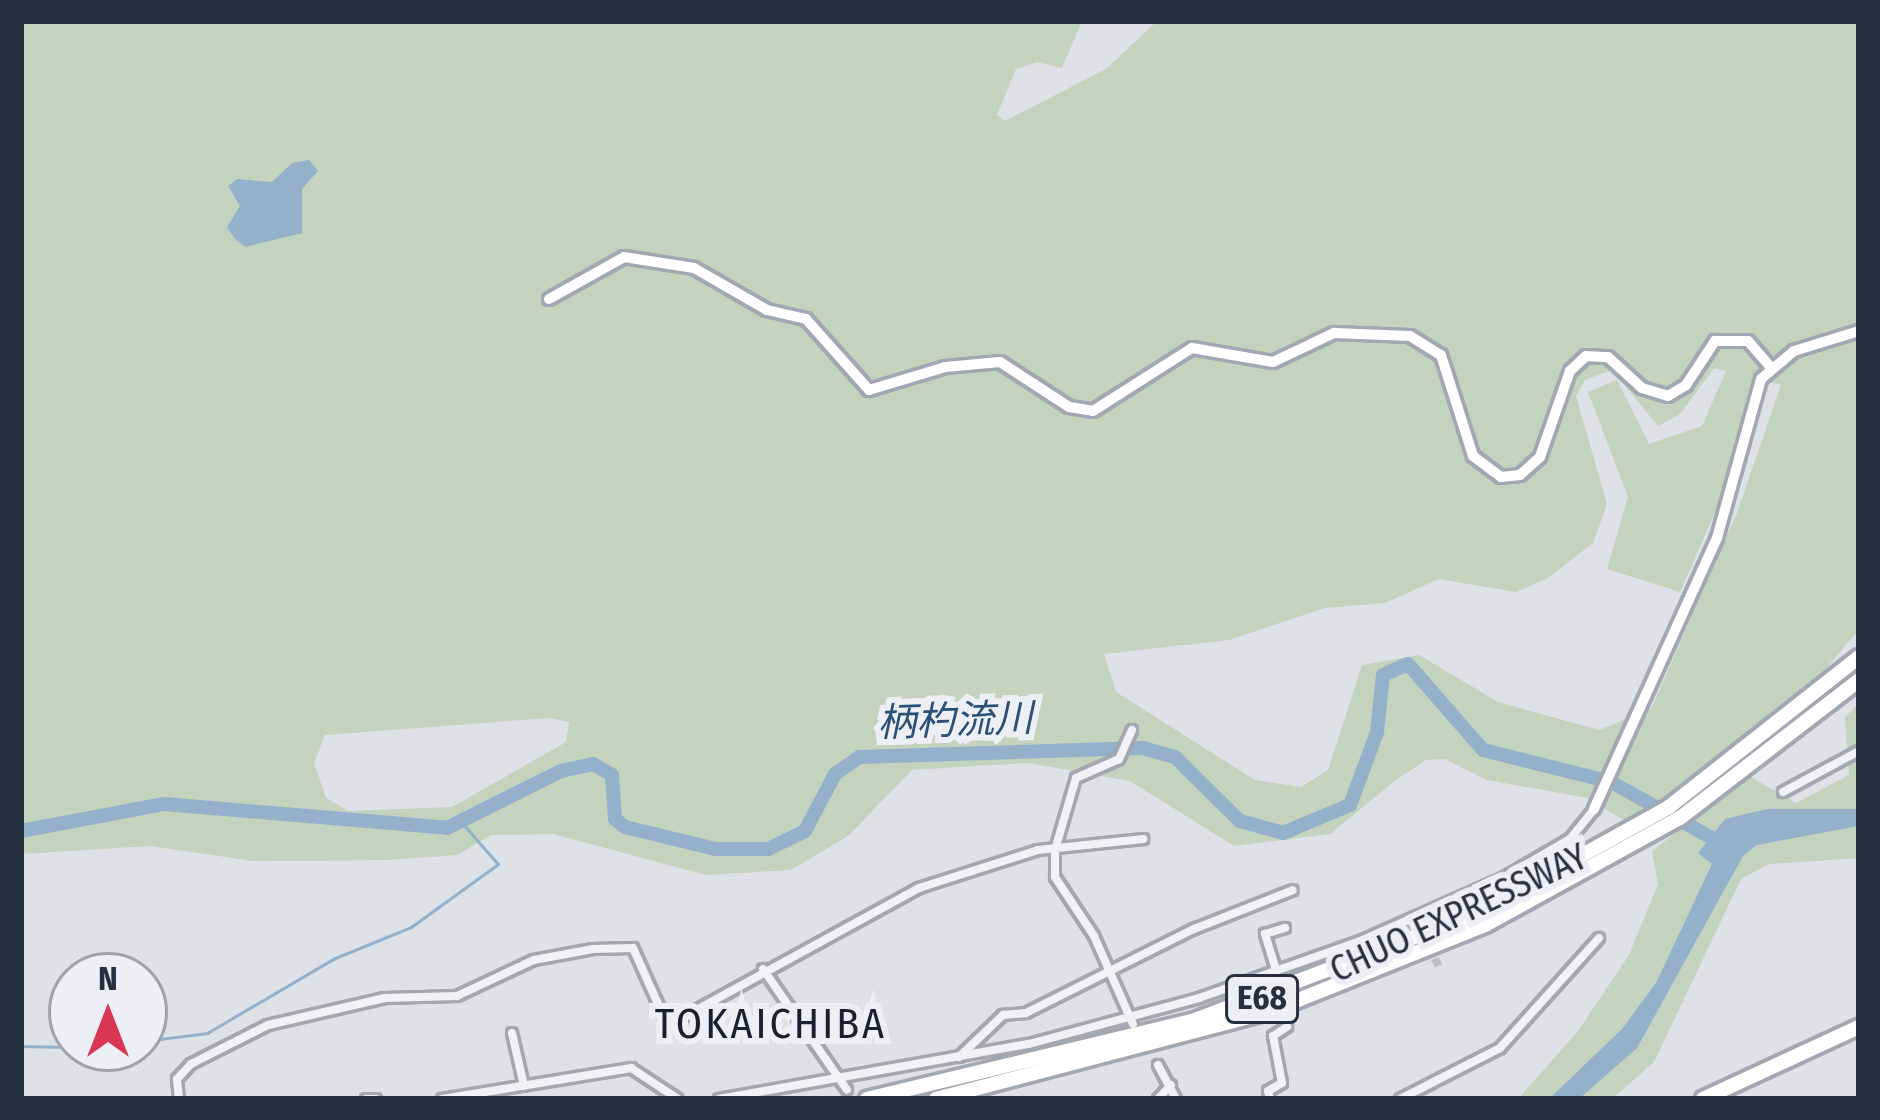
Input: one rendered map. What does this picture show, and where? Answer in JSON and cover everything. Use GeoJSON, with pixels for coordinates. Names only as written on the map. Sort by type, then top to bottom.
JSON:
{"type":"FeatureCollection","features":[{"type":"Feature","properties":{"kind":"highway","name":"CHUO EXPRESSWAY"},"geometry":{"type":"LineString","coordinates":[[1756,754],[1859,657]]}},
{"type":"Feature","properties":{"kind":"highway","name":"CHUO EXPRESSWAY"},"geometry":{"type":"LineString","coordinates":[[936,1099],[1109,1059],[1328,990],[1485,925],[1638,837],[1858,682]]}},
{"type":"Feature","properties":{"kind":"highway","name":"CHUO EXPRESSWAY"},"geometry":{"type":"LineString","coordinates":[[867,1099],[1267,998],[1478,914],[1638,837]]}},
{"type":"Feature","properties":{"kind":"highway"},"geometry":{"type":"LineString","coordinates":[[1703,1099],[1726,1094],[1859,1027]]}},
{"type":"Feature","properties":{"kind":"street"},"geometry":{"type":"LineString","coordinates":[[550,298],[624,256],[694,268],[767,310],[806,319],[869,390],[945,368],[1000,362],[1070,407],[1093,410],[1192,348],[1273,362],[1334,333],[1410,336],[1442,355],[1473,456],[1501,477],[1520,475],[1540,457],[1570,370],[1586,356],[1608,357],[1642,388],[1668,396],[1686,385],[1714,341],[1748,341],[1770,366]]}},
{"type":"Feature","properties":{"kind":"street"},"geometry":{"type":"LineString","coordinates":[[718,1099],[958,1059],[1132,1022],[1419,922],[1570,839],[1594,809],[1717,538],[1754,393],[1770,366],[1806,345],[1859,331]]}},
{"type":"Feature","properties":{"kind":"street"},"geometry":{"type":"LineString","coordinates":[[1132,730],[1119,759],[1076,778],[1055,850],[1055,877],[1110,969],[1132,1022]]}},
{"type":"Feature","properties":{"kind":"street"},"geometry":{"type":"LineString","coordinates":[[1783,792],[1859,751]]}},
{"type":"Feature","properties":{"kind":"street"},"geometry":{"type":"LineString","coordinates":[[179,1099],[177,1079],[191,1064],[268,1025],[386,998],[457,996],[534,960],[634,948],[662,1015],[678,1020],[763,969],[919,888],[1055,850],[1143,839]]}},
{"type":"Feature","properties":{"kind":"street"},"geometry":{"type":"LineString","coordinates":[[958,1059],[966,1043],[1003,1015],[1025,1012],[1110,969],[1294,890]]}},
{"type":"Feature","properties":{"kind":"street"},"geometry":{"type":"LineString","coordinates":[[1272,974],[1265,934],[1285,928]]}},
{"type":"Feature","properties":{"kind":"street"},"geometry":{"type":"LineString","coordinates":[[1400,1099],[1500,1048],[1599,938]]}},
{"type":"Feature","properties":{"kind":"street"},"geometry":{"type":"LineString","coordinates":[[763,969],[847,1090]]}},
{"type":"Feature","properties":{"kind":"street"},"geometry":{"type":"LineString","coordinates":[[1270,1099],[1268,1091],[1282,1083],[1273,1036],[1287,1028]]}},
{"type":"Feature","properties":{"kind":"street"},"geometry":{"type":"LineString","coordinates":[[512,1033],[524,1086]]}},
{"type":"Feature","properties":{"kind":"street"},"geometry":{"type":"LineString","coordinates":[[1158,1064],[1176,1099]]}},
{"type":"Feature","properties":{"kind":"street"},"geometry":{"type":"LineString","coordinates":[[442,1099],[631,1068],[678,1099]]}},
{"type":"Feature","properties":{"kind":"street"},"geometry":{"type":"LineString","coordinates":[[1158,1099],[1172,1085]]}},
{"type":"Feature","properties":{"kind":"street"},"geometry":{"type":"LineString","coordinates":[[366,1099],[376,1099]]}},
{"type":"Feature","properties":{"kind":"green space"},"geometry":{"type":"Polygon","coordinates":[[[21,21],[1082,21],[1062,68],[1037,62],[1016,69],[997,115],[1005,121],[1106,69],[1157,21],[1859,21],[1859,629],[1827,668],[1630,824],[1588,798],[1487,780],[1445,759],[1426,760],[1330,834],[1234,846],[1130,781],[1028,763],[912,770],[848,836],[791,870],[706,875],[553,834],[491,835],[457,855],[386,860],[253,861],[150,846],[21,854],[21,21]],[[1714,368],[1680,414],[1658,426],[1612,370],[1585,380],[1576,396],[1607,504],[1593,543],[1548,578],[1516,592],[1439,579],[1385,603],[1325,608],[1229,640],[1104,654],[1116,692],[1255,780],[1301,787],[1328,770],[1362,665],[1419,655],[1498,702],[1599,730],[1651,709],[1737,513],[1781,385],[1753,378],[1727,485],[1680,592],[1607,569],[1628,497],[1588,392],[1617,380],[1649,444],[1702,426],[1726,371],[1714,368]],[[549,718],[325,735],[314,763],[326,798],[349,811],[452,807],[566,742],[569,722],[549,718]]]}},
{"type":"Feature","properties":{"kind":"green space"},"geometry":{"type":"Polygon","coordinates":[[[1859,703],[1859,858],[1769,864],[1741,879],[1654,1062],[1612,1099],[1518,1099],[1578,1031],[1629,955],[1658,884],[1652,851],[1749,776],[1796,803],[1849,775],[1845,717],[1859,703]]]}},
{"type":"Feature","properties":{"kind":"water"},"geometry":{"type":"Polygon","coordinates":[[[309,160],[318,171],[302,189],[302,233],[245,247],[235,239],[227,227],[240,206],[228,186],[237,179],[272,182],[292,163],[309,160]]]}},
{"type":"Feature","properties":{"kind":"water"},"geometry":{"type":"Polygon","coordinates":[[[1767,809],[1859,809],[1859,826],[1757,845],[1743,856],[1637,1048],[1579,1099],[1549,1099],[1622,1029],[1656,983],[1712,864],[1698,853],[1725,819],[1767,809]]]}},
{"type":"Feature","properties":{"kind":"waterway","name":"柄杓流川"},"geometry":{"type":"LineString","coordinates":[[21,831],[164,804],[447,828],[561,771],[593,764],[612,775],[615,819],[625,827],[715,849],[768,849],[805,831],[835,774],[859,757],[1143,748],[1175,757],[1240,821],[1283,833],[1350,805],[1377,732],[1383,675],[1408,664],[1483,750],[1611,782],[1723,844]]}},
{"type":"Feature","properties":{"kind":"waterway"},"geometry":{"type":"LineString","coordinates":[[168,1038],[207,1033],[335,958],[411,927],[498,864],[462,823]]}},
{"type":"Feature","properties":{"kind":"waterway"},"geometry":{"type":"LineString","coordinates":[[21,1046],[48,1047]]}},
{"type":"Feature","properties":{"kind":"tunnel"},"geometry":{"type":"LineString","coordinates":[[1420,926],[1439,967]]}},
{"type":"Feature","properties":{"kind":"tunnel"},"geometry":{"type":"LineString","coordinates":[[1271,980],[1287,1027]]}},
{"type":"Feature","properties":{"kind":"district","name":"TOKAICHIBA"},"geometry":{"type":"Point","coordinates":[771,1024]}}]}
